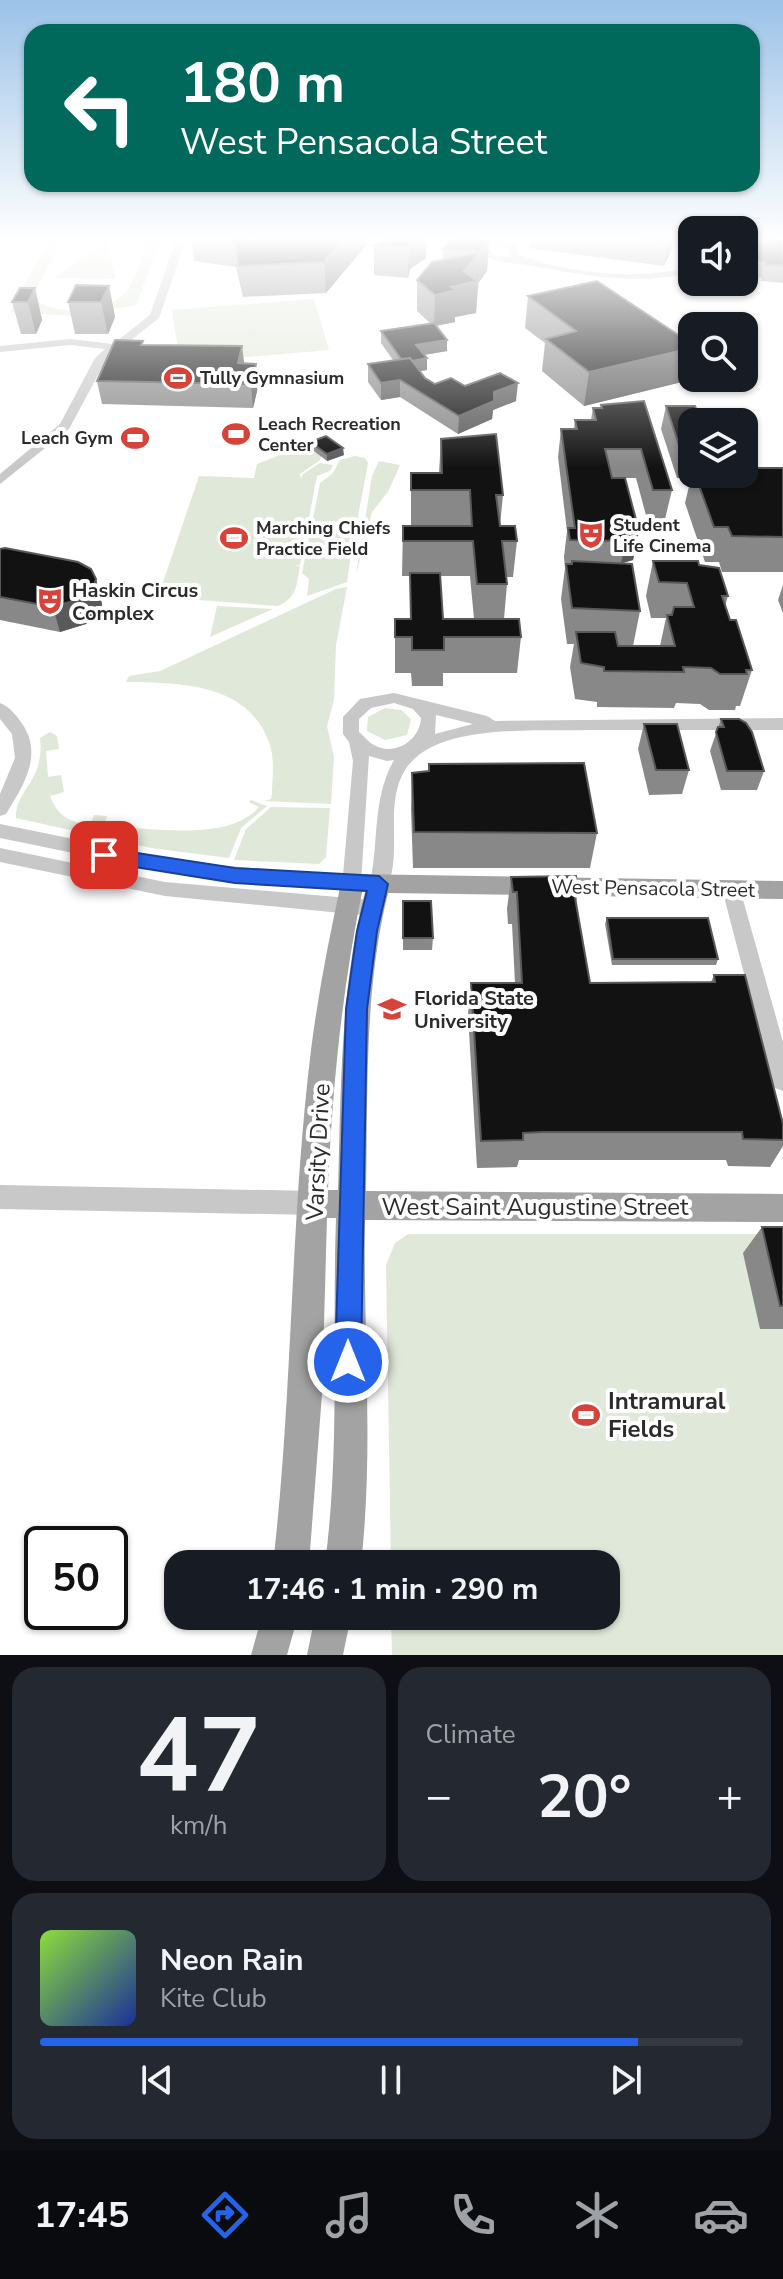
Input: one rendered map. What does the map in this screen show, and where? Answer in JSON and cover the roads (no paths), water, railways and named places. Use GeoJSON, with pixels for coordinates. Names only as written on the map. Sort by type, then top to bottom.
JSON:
{"type":"FeatureCollection","features":[{"type":"Feature","properties":{"kind":"main road","name":"West Pensacola Street"},"geometry":{"type":"LineString","coordinates":[[362,896],[783,890]]}},
{"type":"Feature","properties":{"kind":"main road","name":"Varsity Drive"},"geometry":{"type":"LineString","coordinates":[[293,1550],[300,1484],[328,1007],[362,896]]}},
{"type":"Feature","properties":{"kind":"main road","name":"Varsity Drive"},"geometry":{"type":"LineString","coordinates":[[345,1550],[351,1499],[348,1323],[362,896]]}},
{"type":"Feature","properties":{"kind":"main road","name":"West Saint Augustine Street"},"geometry":{"type":"LineString","coordinates":[[315,1203],[783,1208]]}},
{"type":"Feature","properties":{"kind":"main road"},"geometry":{"type":"LineString","coordinates":[[269,1655],[276,1630]]}},
{"type":"Feature","properties":{"kind":"main road"},"geometry":{"type":"LineString","coordinates":[[325,1655],[330,1630]]}},
{"type":"Feature","properties":{"kind":"street"},"geometry":{"type":"LineString","coordinates":[[0,480],[65,426],[98,362],[156,314]]}},
{"type":"Feature","properties":{"kind":"street"},"geometry":{"type":"LineString","coordinates":[[0,349],[70,342],[114,347]]}},
{"type":"Feature","properties":{"kind":"street"},"geometry":{"type":"LineString","coordinates":[[510,725],[456,716],[386,698],[361,706],[351,717],[349,726],[357,742],[373,751],[388,754],[457,732],[510,725],[783,724]]}},
{"type":"Feature","properties":{"kind":"street"},"geometry":{"type":"LineString","coordinates":[[415,703],[431,721],[429,735],[418,746]]}},
{"type":"Feature","properties":{"kind":"street"},"geometry":{"type":"LineString","coordinates":[[0,709],[15,725],[25,747],[19,774],[0,809]]}},
{"type":"Feature","properties":{"kind":"street","name":"Varsity Drive"},"geometry":{"type":"LineString","coordinates":[[357,742],[362,761],[362,896]]}},
{"type":"Feature","properties":{"kind":"street","name":"Varsity Drive"},"geometry":{"type":"LineString","coordinates":[[362,896],[383,867],[388,783],[394,770],[418,746]]}},
{"type":"Feature","properties":{"kind":"street","name":"West Pensacola Street"},"geometry":{"type":"LineString","coordinates":[[0,831],[191,870],[362,896]]}},
{"type":"Feature","properties":{"kind":"street","name":"West Pensacola Street"},"geometry":{"type":"LineString","coordinates":[[0,855],[165,889],[362,896]]}},
{"type":"Feature","properties":{"kind":"street"},"geometry":{"type":"LineString","coordinates":[[731,889],[783,1081]]}},
{"type":"Feature","properties":{"kind":"street","name":"West Saint Augustine Street"},"geometry":{"type":"LineString","coordinates":[[0,1197],[315,1203]]}},
{"type":"Feature","properties":{"kind":"place","name":"Tully Gymnasium"},"geometry":{"type":"Point","coordinates":[178,378]}},
{"type":"Feature","properties":{"kind":"place","name":"Leach Recreation Center"},"geometry":{"type":"Point","coordinates":[236,434]}},
{"type":"Feature","properties":{"kind":"place","name":"Leach Gym"},"geometry":{"type":"Point","coordinates":[135,438]}},
{"type":"Feature","properties":{"kind":"place","name":"Student Life Cinema"},"geometry":{"type":"Point","coordinates":[591,535]}},
{"type":"Feature","properties":{"kind":"place","name":"Marching Chiefs Practice Field"},"geometry":{"type":"Point","coordinates":[234,538]}},
{"type":"Feature","properties":{"kind":"place","name":"Haskin Circus Complex"},"geometry":{"type":"Point","coordinates":[50,601]}},
{"type":"Feature","properties":{"kind":"place","name":"Florida State University"},"geometry":{"type":"Point","coordinates":[392,1009]}},
{"type":"Feature","properties":{"kind":"place","name":"Intramural Fields"},"geometry":{"type":"Point","coordinates":[586,1415]}}]}
